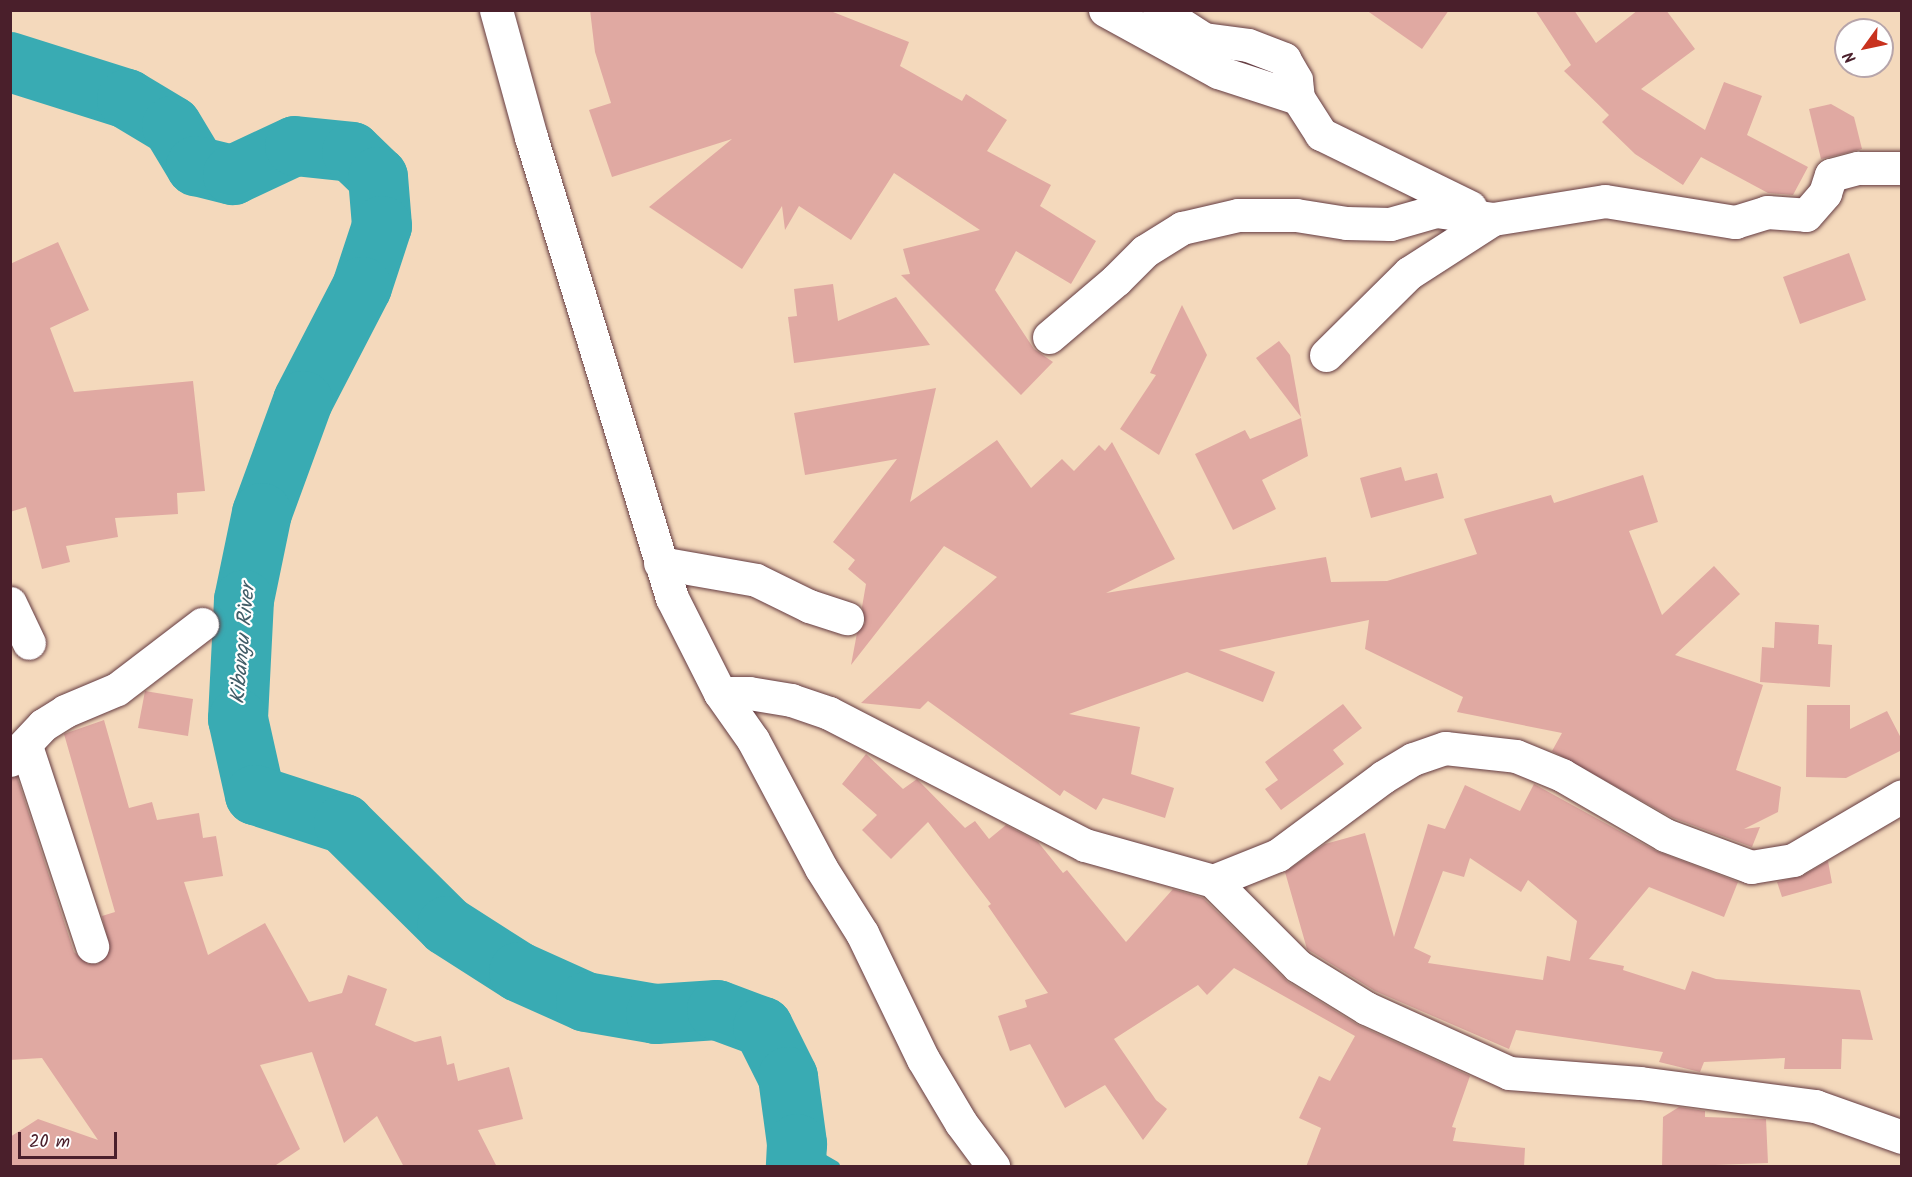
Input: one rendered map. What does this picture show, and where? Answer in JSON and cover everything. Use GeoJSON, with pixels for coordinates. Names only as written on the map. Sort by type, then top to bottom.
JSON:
{"type":"FeatureCollection","features":[{"type":"Feature","properties":{"kind":"street"},"geometry":{"type":"LineString","coordinates":[[496,10],[531,137],[672,598],[720,693],[753,740],[821,868],[862,933],[923,1059],[961,1123],[993,1167]]}},
{"type":"Feature","properties":{"kind":"street"},"geometry":{"type":"LineString","coordinates":[[1105,10],[1157,42],[1218,72],[1298,98]]}},
{"type":"Feature","properties":{"kind":"street"},"geometry":{"type":"LineString","coordinates":[[1159,10],[1204,39],[1248,45],[1284,59],[1296,80],[1298,98],[1321,134],[1493,219]]}},
{"type":"Feature","properties":{"kind":"street"},"geometry":{"type":"LineString","coordinates":[[1048,337],[1116,280],[1145,251],[1182,228],[1238,215],[1296,215],[1346,224],[1390,224],[1436,211],[1493,219],[1605,201],[1735,222],[1767,212],[1806,215],[1825,193],[1831,175],[1858,168],[1902,168]]}},
{"type":"Feature","properties":{"kind":"street"},"geometry":{"type":"LineString","coordinates":[[1326,355],[1409,273],[1493,219]]}},
{"type":"Feature","properties":{"kind":"street"},"geometry":{"type":"LineString","coordinates":[[660,563],[756,580],[809,606],[847,618]]}},
{"type":"Feature","properties":{"kind":"street"},"geometry":{"type":"LineString","coordinates":[[10,603],[29,643]]}},
{"type":"Feature","properties":{"kind":"street"},"geometry":{"type":"LineString","coordinates":[[92,946],[18,753],[43,725],[65,711],[117,689],[202,624]]}},
{"type":"Feature","properties":{"kind":"street"},"geometry":{"type":"LineString","coordinates":[[720,693],[749,693],[790,700],[829,714],[1085,844],[1213,881],[1298,966],[1366,1008],[1509,1073],[1640,1083],[1815,1106],[1902,1137]]}},
{"type":"Feature","properties":{"kind":"street"},"geometry":{"type":"LineString","coordinates":[[1213,881],[1278,855],[1383,777],[1413,759],[1445,748],[1516,756],[1562,775],[1665,835],[1751,867],[1793,860],[1902,796]]}},
{"type":"Feature","properties":{"kind":"building"},"geometry":{"type":"Polygon","coordinates":[[[590,10],[828,10],[909,42],[900,66],[962,101],[966,94],[1007,120],[987,151],[1051,185],[1040,206],[1096,241],[1071,284],[1016,251],[995,290],[1034,349],[1053,362],[1021,395],[901,275],[910,274],[903,249],[980,230],[894,173],[851,240],[799,206],[785,230],[782,206],[742,269],[649,207],[732,139],[612,177],[589,110],[611,103],[595,52],[590,10]]]}},
{"type":"Feature","properties":{"kind":"building"},"geometry":{"type":"Polygon","coordinates":[[[1366,10],[1449,10],[1422,49],[1366,10]]]}},
{"type":"Feature","properties":{"kind":"building"},"geometry":{"type":"Polygon","coordinates":[[[1535,10],[1574,10],[1596,43],[1638,10],[1666,10],[1695,49],[1641,89],[1705,130],[1724,82],[1762,96],[1747,135],[1808,167],[1793,195],[1768,193],[1701,157],[1683,185],[1635,154],[1602,122],[1609,115],[1564,71],[1571,65],[1535,10]]]}},
{"type":"Feature","properties":{"kind":"building"},"geometry":{"type":"Polygon","coordinates":[[[1831,104],[1854,117],[1862,149],[1821,159],[1809,109],[1831,104]]]}},
{"type":"Feature","properties":{"kind":"building"},"geometry":{"type":"Polygon","coordinates":[[[58,242],[89,310],[50,328],[74,392],[193,381],[205,491],[177,493],[178,514],[115,518],[118,537],[66,546],[70,562],[42,569],[26,507],[10,512],[10,264],[58,242]]]}},
{"type":"Feature","properties":{"kind":"building"},"geometry":{"type":"Polygon","coordinates":[[[1849,253],[1866,300],[1800,324],[1783,277],[1849,253]]]}},
{"type":"Feature","properties":{"kind":"building"},"geometry":{"type":"Polygon","coordinates":[[[833,284],[838,321],[896,297],[930,345],[794,363],[788,317],[797,316],[794,289],[833,284]]]}},
{"type":"Feature","properties":{"kind":"building"},"geometry":{"type":"Polygon","coordinates":[[[1182,305],[1207,355],[1159,455],[1120,429],[1156,375],[1150,373],[1182,305]]]}},
{"type":"Feature","properties":{"kind":"building"},"geometry":{"type":"Polygon","coordinates":[[[1279,341],[1290,355],[1301,417],[1256,358],[1279,341]]]}},
{"type":"Feature","properties":{"kind":"building"},"geometry":{"type":"Polygon","coordinates":[[[936,388],[910,502],[997,440],[1031,488],[1062,459],[1074,471],[1099,445],[1105,451],[1112,442],[1175,559],[1106,593],[1326,557],[1331,582],[1387,581],[1477,554],[1464,519],[1551,495],[1554,503],[1643,475],[1658,522],[1629,531],[1662,615],[1714,566],[1740,594],[1675,655],[1763,685],[1736,770],[1781,787],[1778,812],[1744,829],[1760,827],[1752,847],[1673,818],[1552,751],[1562,733],[1457,712],[1463,697],[1365,649],[1369,620],[1219,650],[1275,672],[1263,702],[1187,672],[1069,714],[1140,727],[1131,774],[1174,788],[1165,818],[1103,798],[1096,810],[1064,790],[1060,796],[928,701],[920,709],[861,703],[997,577],[944,546],[851,665],[857,633],[865,623],[862,607],[866,584],[848,569],[855,560],[833,542],[897,459],[805,475],[794,413],[936,388]]]}},
{"type":"Feature","properties":{"kind":"building"},"geometry":{"type":"Polygon","coordinates":[[[1301,418],[1308,456],[1262,480],[1276,509],[1233,530],[1195,454],[1245,430],[1250,439],[1301,418]]]}},
{"type":"Feature","properties":{"kind":"building"},"geometry":{"type":"Polygon","coordinates":[[[1401,467],[1405,481],[1437,473],[1444,498],[1371,518],[1360,478],[1401,467]]]}},
{"type":"Feature","properties":{"kind":"building"},"geometry":{"type":"Polygon","coordinates":[[[1775,622],[1819,625],[1818,644],[1832,645],[1830,687],[1760,682],[1762,647],[1774,648],[1775,622]]]}},
{"type":"Feature","properties":{"kind":"building"},"geometry":{"type":"Polygon","coordinates":[[[145,691],[193,699],[188,736],[138,728],[145,691]]]}},
{"type":"Feature","properties":{"kind":"building"},"geometry":{"type":"Polygon","coordinates":[[[1343,704],[1362,728],[1333,750],[1344,764],[1281,810],[1265,789],[1278,780],[1265,762],[1343,704]]]}},
{"type":"Feature","properties":{"kind":"building"},"geometry":{"type":"Polygon","coordinates":[[[1807,705],[1850,705],[1850,729],[1887,711],[1902,740],[1902,750],[1846,778],[1806,777],[1807,705]]]}},
{"type":"Feature","properties":{"kind":"building"},"geometry":{"type":"Polygon","coordinates":[[[104,720],[129,808],[152,802],[157,820],[199,813],[203,838],[216,836],[223,876],[184,882],[208,955],[265,923],[309,1002],[342,993],[348,975],[387,989],[375,1025],[415,1042],[441,1036],[447,1065],[454,1063],[458,1081],[509,1067],[523,1119],[478,1130],[497,1167],[404,1167],[377,1116],[344,1143],[312,1052],[260,1065],[300,1149],[273,1167],[10,1167],[10,1137],[38,1119],[98,1140],[42,1058],[10,1060],[10,778],[17,777],[74,952],[88,964],[98,964],[110,949],[102,916],[115,912],[64,734],[104,720]]]}},
{"type":"Feature","properties":{"kind":"building"},"geometry":{"type":"Polygon","coordinates":[[[866,754],[903,789],[917,779],[965,828],[975,821],[989,839],[1006,825],[1038,842],[1063,873],[1067,870],[1126,942],[1173,889],[1203,898],[1288,982],[1358,1025],[1470,1076],[1452,1127],[1456,1128],[1453,1141],[1525,1148],[1524,1167],[1306,1167],[1321,1128],[1299,1118],[1319,1076],[1330,1081],[1355,1036],[1234,968],[1207,995],[1198,985],[1114,1039],[1156,1100],[1167,1109],[1143,1140],[1105,1085],[1065,1108],[1030,1044],[1010,1051],[998,1016],[1027,1007],[1025,1000],[1048,993],[988,906],[991,904],[928,822],[891,859],[862,830],[877,815],[842,784],[866,754]]]}},
{"type":"Feature","properties":{"kind":"building"},"geometry":{"type":"Polygon","coordinates":[[[1534,784],[1656,851],[1738,882],[1724,917],[1649,887],[1589,959],[1624,966],[1623,970],[1685,990],[1692,971],[1716,979],[1860,990],[1873,1040],[1842,1039],[1841,1069],[1784,1069],[1785,1058],[1704,1062],[1700,1072],[1659,1062],[1663,1052],[1516,1030],[1509,1049],[1375,991],[1307,949],[1285,872],[1325,844],[1365,833],[1394,937],[1428,824],[1445,829],[1465,785],[1520,811],[1534,784]],[[1470,858],[1464,877],[1443,871],[1414,948],[1431,956],[1428,963],[1543,980],[1547,956],[1570,961],[1577,921],[1528,880],[1521,892],[1470,858]]]}},
{"type":"Feature","properties":{"kind":"building"},"geometry":{"type":"Polygon","coordinates":[[[1828,861],[1832,883],[1782,897],[1777,882],[1802,876],[1828,861]]]}},
{"type":"Feature","properties":{"kind":"building"},"geometry":{"type":"Polygon","coordinates":[[[1679,1107],[1705,1111],[1705,1117],[1766,1119],[1768,1163],[1662,1167],[1663,1117],[1679,1107]]]}},
{"type":"Feature","properties":{"kind":"waterway","name":"Kibangu River"},"geometry":{"type":"LineString","coordinates":[[10,62],[127,99],[172,126],[196,166],[233,175],[295,146],[352,152],[378,177],[382,226],[362,287],[303,401],[262,513],[244,600],[238,719],[255,795],[344,824],[447,926],[519,972],[586,1002],[656,1014],[717,1010],[763,1027],[788,1077],[797,1144],[796,1166]]}},
{"type":"Feature","properties":{"kind":"waterway"},"geometry":{"type":"LineString","coordinates":[[797,1144],[835,1166]]}}]}
